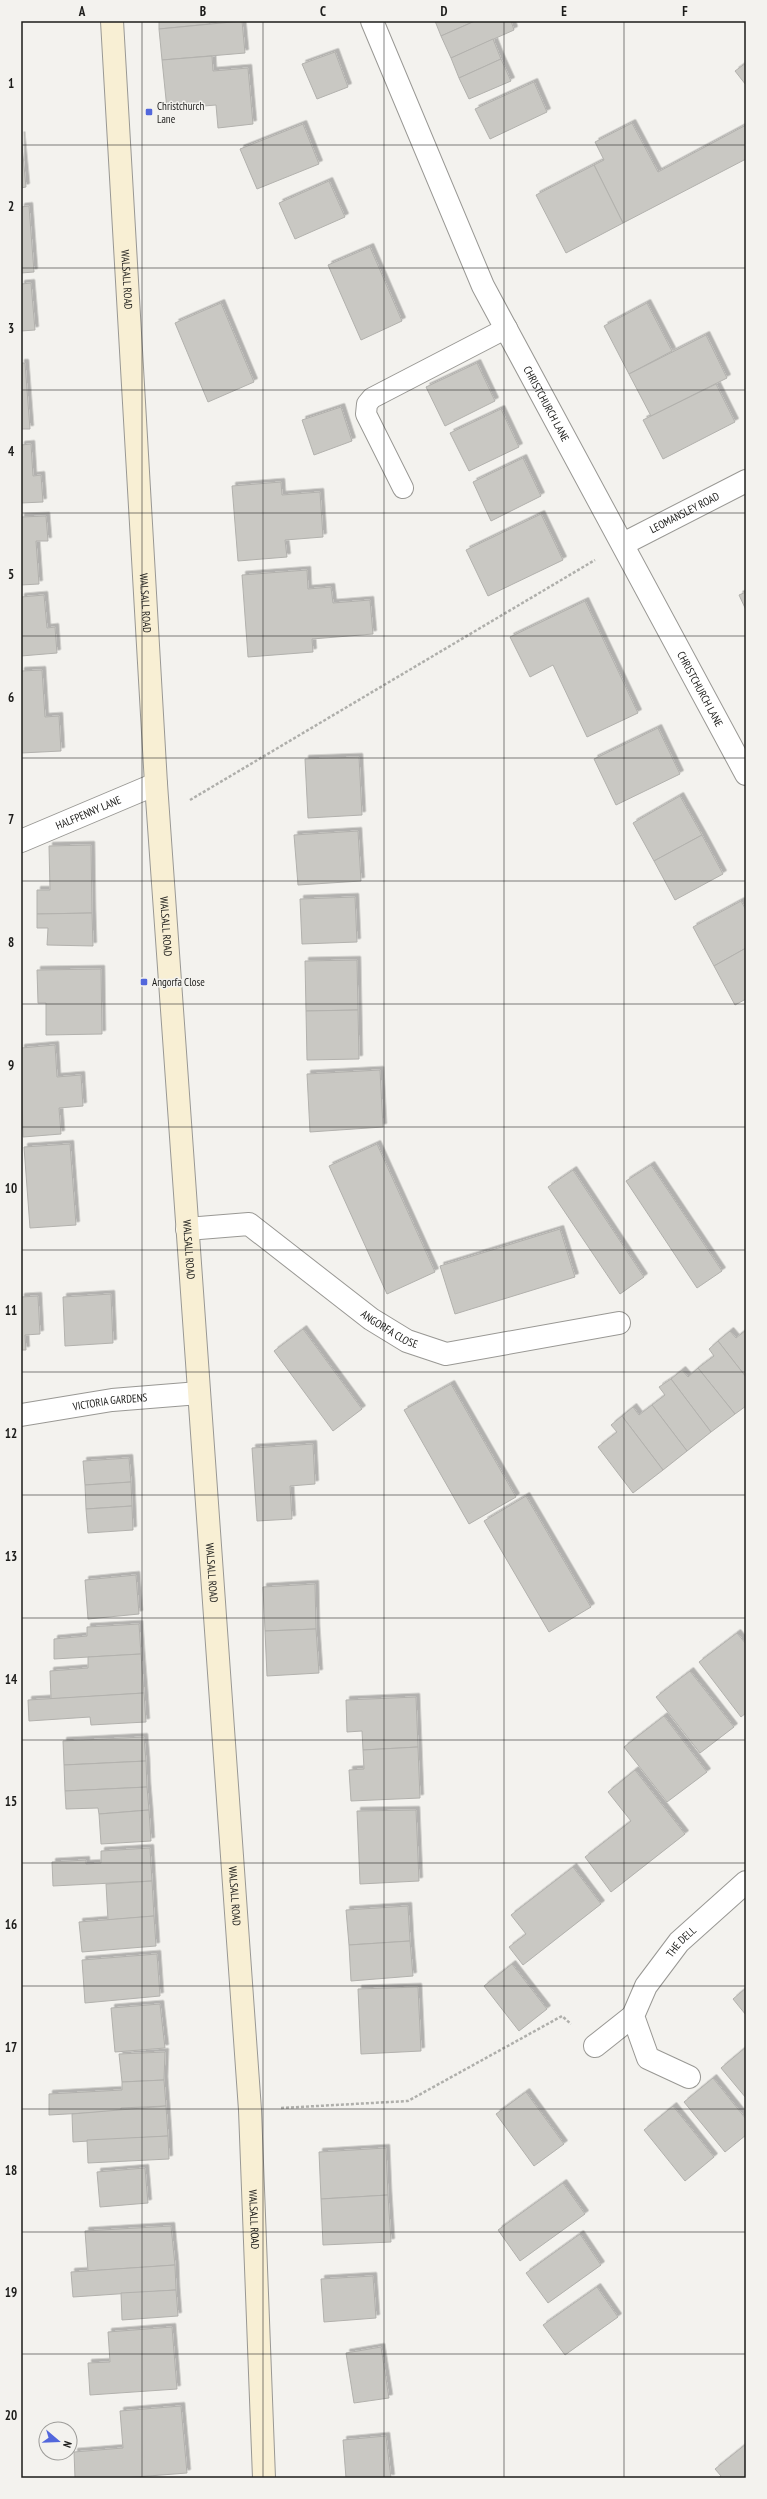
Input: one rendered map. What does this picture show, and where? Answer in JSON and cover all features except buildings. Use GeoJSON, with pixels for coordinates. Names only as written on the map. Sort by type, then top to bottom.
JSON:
{"type":"FeatureCollection","features":[{"type":"Feature","properties":{"kind":"street","name":"WALSALL ROAD"},"geometry":{"type":"LineString","coordinates":[[112,21],[156,784],[160,818],[250,2110],[264,2478]]}},
{"type":"Feature","properties":{"kind":"street","name":"CHRISTCHURCH LANE"},"geometry":{"type":"LineString","coordinates":[[372,21],[483,286],[507,328],[746,774]]}},
{"type":"Feature","properties":{"kind":"street","name":"LEOMANSLEY ROAD"},"geometry":{"type":"LineString","coordinates":[[623,544],[746,481]]}},
{"type":"Feature","properties":{"kind":"street","name":"HALFPENNY LANE"},"geometry":{"type":"LineString","coordinates":[[21,841],[156,784]]}},
{"type":"Feature","properties":{"kind":"street","name":"ANGORFA CLOSE"},"geometry":{"type":"LineString","coordinates":[[188,1229],[249,1224],[371,1319],[407,1341],[446,1354],[618,1323]]}},
{"type":"Feature","properties":{"kind":"street","name":"VICTORIA GARDENS"},"geometry":{"type":"LineString","coordinates":[[21,1416],[112,1400],[199,1393]]}},
{"type":"Feature","properties":{"kind":"street","name":"THE DELL"},"geometry":{"type":"LineString","coordinates":[[595,2046],[633,2016],[646,1986],[679,1942],[746,1882]]}},
{"type":"Feature","properties":{"kind":"street"},"geometry":{"type":"LineString","coordinates":[[633,2016],[648,2058],[689,2077]]}},
{"type":"Feature","properties":{"kind":"lane"},"geometry":{"type":"LineString","coordinates":[[403,488],[366,414],[367,404],[372,398],[391,387],[507,328]]}},
{"type":"Feature","properties":{"kind":"path"},"geometry":{"type":"LineString","coordinates":[[160,818],[623,544]]}},
{"type":"Feature","properties":{"kind":"path"},"geometry":{"type":"LineString","coordinates":[[250,2110],[408,2101],[562,2016],[595,2046]]}},
{"type":"Feature","properties":{"kind":"place","name":"Christchurch Lane"},"geometry":{"type":"Point","coordinates":[149,112]}},
{"type":"Feature","properties":{"kind":"place","name":"Angorfa Close"},"geometry":{"type":"Point","coordinates":[144,982]}}]}
